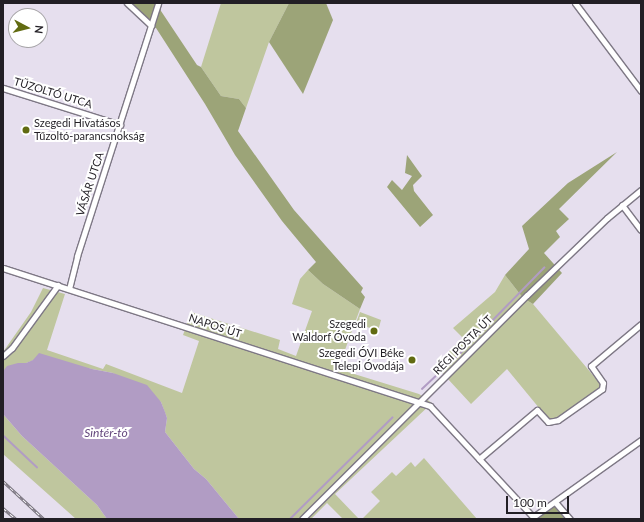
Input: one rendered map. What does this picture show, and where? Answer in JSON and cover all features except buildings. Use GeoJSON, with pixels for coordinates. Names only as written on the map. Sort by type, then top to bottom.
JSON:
{"type":"FeatureCollection","features":[{"type":"Feature","properties":{"kind":"street"},"geometry":{"type":"LineString","coordinates":[[128,3],[151,25]]}},
{"type":"Feature","properties":{"kind":"street","name":"VÁSÁR UTCA"},"geometry":{"type":"LineString","coordinates":[[69,289],[77,256],[158,3]]}},
{"type":"Feature","properties":{"kind":"street"},"geometry":{"type":"LineString","coordinates":[[575,3],[641,91]]}},
{"type":"Feature","properties":{"kind":"street","name":"TŰZOLTÓ UTCA"},"geometry":{"type":"LineString","coordinates":[[3,88],[120,125]]}},
{"type":"Feature","properties":{"kind":"street","name":"RÉGI POSTA ÚT"},"geometry":{"type":"LineString","coordinates":[[302,519],[527,295],[622,205],[641,190]]}},
{"type":"Feature","properties":{"kind":"street"},"geometry":{"type":"LineString","coordinates":[[622,205],[641,230]]}},
{"type":"Feature","properties":{"kind":"street","name":"NAPOS ÚT"},"geometry":{"type":"LineString","coordinates":[[3,268],[421,402],[430,406],[533,517],[554,502]]}},
{"type":"Feature","properties":{"kind":"street"},"geometry":{"type":"LineString","coordinates":[[3,356],[12,348],[58,285]]}},
{"type":"Feature","properties":{"kind":"street"},"geometry":{"type":"LineString","coordinates":[[480,459],[536,410],[548,422],[558,420],[602,389],[604,386],[603,382],[590,366],[641,324]]}},
{"type":"Feature","properties":{"kind":"street"},"geometry":{"type":"LineString","coordinates":[[570,519],[554,502],[641,440]]}},
{"type":"Feature","properties":{"kind":"green space"},"geometry":{"type":"Polygon","coordinates":[[[124,3],[157,3],[197,65],[201,67],[221,96],[239,99],[246,108],[238,131],[294,210],[363,288],[361,292],[365,297],[360,309],[323,284],[308,270],[316,262],[282,221],[235,155],[205,104],[156,28],[147,26],[124,3]]]}},
{"type":"Feature","properties":{"kind":"green space"},"geometry":{"type":"Polygon","coordinates":[[[221,3],[289,3],[269,42],[246,108],[239,99],[221,96],[201,67],[221,3]]]}},
{"type":"Feature","properties":{"kind":"green space"},"geometry":{"type":"Polygon","coordinates":[[[289,3],[326,3],[333,20],[303,94],[269,42],[289,3]]]}},
{"type":"Feature","properties":{"kind":"green space"},"geometry":{"type":"Polygon","coordinates":[[[617,152],[559,209],[569,219],[556,231],[560,237],[544,253],[562,273],[533,304],[523,298],[505,275],[529,249],[522,226],[568,183],[617,152]]]}},
{"type":"Feature","properties":{"kind":"green space"},"geometry":{"type":"Polygon","coordinates":[[[407,155],[422,176],[413,185],[414,191],[433,215],[420,227],[387,187],[392,180],[402,190],[412,176],[405,173],[407,155]]]}},
{"type":"Feature","properties":{"kind":"green space"},"geometry":{"type":"Polygon","coordinates":[[[308,270],[323,284],[360,309],[338,369],[419,394],[432,403],[335,494],[359,519],[343,519],[327,503],[311,519],[239,519],[206,479],[194,469],[165,432],[167,418],[161,402],[113,373],[92,369],[34,360],[3,372],[3,352],[31,312],[43,288],[65,294],[47,350],[103,369],[106,364],[182,393],[199,341],[183,335],[191,312],[280,340],[278,349],[296,356],[312,311],[292,304],[300,279],[308,270]]]}},
{"type":"Feature","properties":{"kind":"green space"},"geometry":{"type":"Polygon","coordinates":[[[505,275],[523,298],[533,304],[602,386],[558,418],[549,420],[507,369],[471,404],[435,365],[463,338],[453,328],[495,292],[505,275]]]}},
{"type":"Feature","properties":{"kind":"green space"},"geometry":{"type":"Polygon","coordinates":[[[360,312],[381,320],[378,331],[356,323],[360,312]]]}},
{"type":"Feature","properties":{"kind":"green space"},"geometry":{"type":"Polygon","coordinates":[[[3,414],[22,436],[97,505],[107,519],[76,519],[3,454],[3,414]]]}},
{"type":"Feature","properties":{"kind":"green space"},"geometry":{"type":"Polygon","coordinates":[[[424,458],[477,519],[362,519],[380,501],[371,492],[392,472],[396,476],[411,462],[415,467],[424,458]]]}},
{"type":"Feature","properties":{"kind":"green space"},"geometry":{"type":"Polygon","coordinates":[[[554,506],[565,519],[535,519],[554,506]]]}},
{"type":"Feature","properties":{"kind":"water","name":"Sintér-tó"},"geometry":{"type":"Polygon","coordinates":[[[39,353],[92,369],[113,373],[147,385],[161,402],[165,412],[167,418],[165,432],[194,469],[206,479],[239,519],[107,519],[97,505],[22,436],[3,414],[4,370],[7,366],[18,363],[26,363],[33,360],[39,353]]]}},
{"type":"Feature","properties":{"kind":"waterway"},"geometry":{"type":"LineString","coordinates":[[447,367],[544,268]]}},
{"type":"Feature","properties":{"kind":"waterway"},"geometry":{"type":"LineString","coordinates":[[422,389],[435,377]]}},
{"type":"Feature","properties":{"kind":"waterway"},"geometry":{"type":"LineString","coordinates":[[290,519],[392,418]]}},
{"type":"Feature","properties":{"kind":"waterway"},"geometry":{"type":"LineString","coordinates":[[3,435],[37,467]]}},
{"type":"Feature","properties":{"kind":"railway"},"geometry":{"type":"LineString","coordinates":[[3,481],[44,519]]}},
{"type":"Feature","properties":{"kind":"railway"},"geometry":{"type":"LineString","coordinates":[[3,508],[16,519]]}},
{"type":"Feature","properties":{"kind":"place","name":"Szegedi Hivatásos Tűzoltó-parancsnokság"},"geometry":{"type":"Point","coordinates":[26,130]}},
{"type":"Feature","properties":{"kind":"place","name":"Szegedi Waldorf Óvoda"},"geometry":{"type":"Point","coordinates":[374,331]}},
{"type":"Feature","properties":{"kind":"place","name":"Szegedi ÓVI Béke Telepi Óvodája"},"geometry":{"type":"Point","coordinates":[412,360]}}]}
